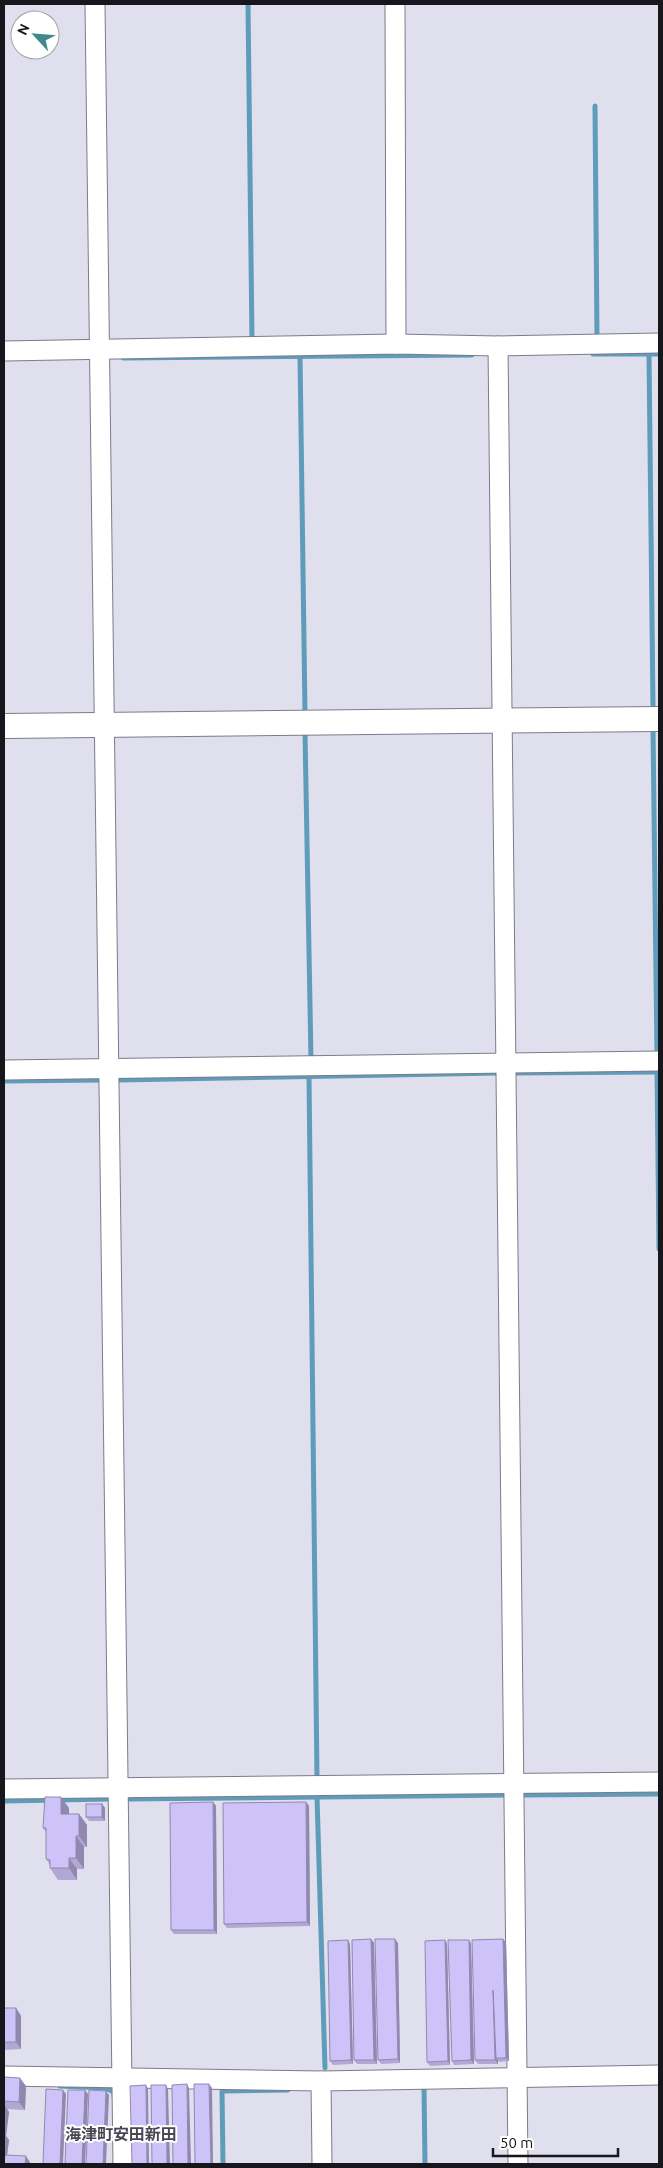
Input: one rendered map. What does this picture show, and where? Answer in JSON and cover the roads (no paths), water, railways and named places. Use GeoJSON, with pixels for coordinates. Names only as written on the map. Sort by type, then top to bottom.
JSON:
{"type":"FeatureCollection","features":[{"type":"Feature","properties":{"kind":"street"},"geometry":{"type":"LineString","coordinates":[[96,4],[123,2164]]}},
{"type":"Feature","properties":{"kind":"street"},"geometry":{"type":"LineString","coordinates":[[395,4],[396,344]]}},
{"type":"Feature","properties":{"kind":"street"},"geometry":{"type":"LineString","coordinates":[[4,350],[396,344],[498,346],[659,342]]}},
{"type":"Feature","properties":{"kind":"street"},"geometry":{"type":"LineString","coordinates":[[498,346],[518,2164]]}},
{"type":"Feature","properties":{"kind":"street"},"geometry":{"type":"LineString","coordinates":[[4,726],[659,720]]}},
{"type":"Feature","properties":{"kind":"street"},"geometry":{"type":"LineString","coordinates":[[4,1070],[659,1061]]}},
{"type":"Feature","properties":{"kind":"street"},"geometry":{"type":"LineString","coordinates":[[4,1789],[659,1782]]}},
{"type":"Feature","properties":{"kind":"street"},"geometry":{"type":"LineString","coordinates":[[4,2076],[322,2081],[659,2075]]}},
{"type":"Feature","properties":{"kind":"street"},"geometry":{"type":"LineString","coordinates":[[322,2081],[322,2164]]}},
{"type":"Feature","properties":{"kind":"waterway"},"geometry":{"type":"LineString","coordinates":[[248,4],[252,340]]}},
{"type":"Feature","properties":{"kind":"waterway"},"geometry":{"type":"LineString","coordinates":[[595,106],[597,338]]}},
{"type":"Feature","properties":{"kind":"waterway"},"geometry":{"type":"LineString","coordinates":[[593,354],[659,354]]}},
{"type":"Feature","properties":{"kind":"waterway"},"geometry":{"type":"LineString","coordinates":[[123,358],[472,355]]}},
{"type":"Feature","properties":{"kind":"waterway"},"geometry":{"type":"LineString","coordinates":[[649,355],[653,707]]}},
{"type":"Feature","properties":{"kind":"waterway"},"geometry":{"type":"LineString","coordinates":[[300,356],[305,713]]}},
{"type":"Feature","properties":{"kind":"waterway"},"geometry":{"type":"LineString","coordinates":[[653,728],[657,1056]]}},
{"type":"Feature","properties":{"kind":"waterway"},"geometry":{"type":"LineString","coordinates":[[305,733],[311,1060]]}},
{"type":"Feature","properties":{"kind":"waterway"},"geometry":{"type":"LineString","coordinates":[[657,1068],[659,1249]]}},
{"type":"Feature","properties":{"kind":"waterway"},"geometry":{"type":"LineString","coordinates":[[512,1073],[659,1072]]}},
{"type":"Feature","properties":{"kind":"waterway"},"geometry":{"type":"LineString","coordinates":[[118,1080],[499,1073]]}},
{"type":"Feature","properties":{"kind":"waterway"},"geometry":{"type":"LineString","coordinates":[[309,1077],[317,1778]]}},
{"type":"Feature","properties":{"kind":"waterway"},"geometry":{"type":"LineString","coordinates":[[4,1081],[102,1080]]}},
{"type":"Feature","properties":{"kind":"waterway"},"geometry":{"type":"LineString","coordinates":[[522,1795],[659,1794]]}},
{"type":"Feature","properties":{"kind":"waterway"},"geometry":{"type":"LineString","coordinates":[[127,1799],[509,1795]]}},
{"type":"Feature","properties":{"kind":"waterway"},"geometry":{"type":"LineString","coordinates":[[317,1796],[325,2068]]}},
{"type":"Feature","properties":{"kind":"waterway"},"geometry":{"type":"LineString","coordinates":[[4,1801],[111,1799]]}},
{"type":"Feature","properties":{"kind":"waterway"},"geometry":{"type":"LineString","coordinates":[[424,2085],[425,2164]]}},
{"type":"Feature","properties":{"kind":"waterway"},"geometry":{"type":"LineString","coordinates":[[60,2086],[105,2088],[114,2092],[114,2096]]}},
{"type":"Feature","properties":{"kind":"waterway"},"geometry":{"type":"LineString","coordinates":[[223,2164],[222,2091],[288,2090]]}},
{"type":"Feature","properties":{"kind":"district","name":"海津町安田新田"},"geometry":{"type":"Point","coordinates":[121,2134]}}]}
